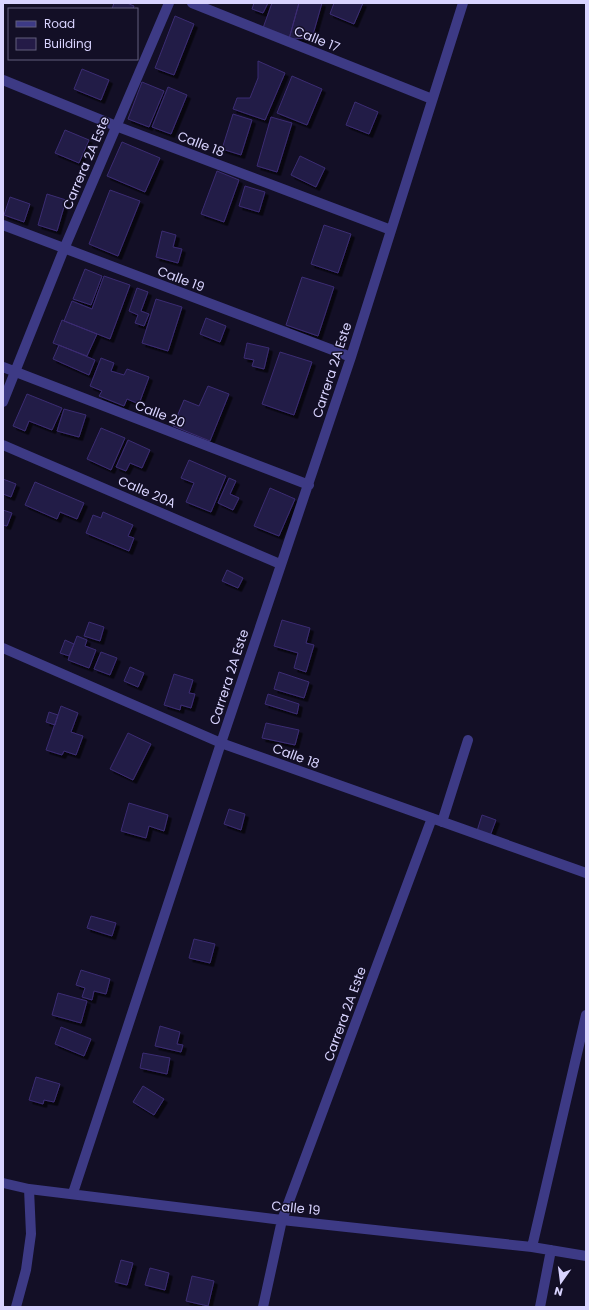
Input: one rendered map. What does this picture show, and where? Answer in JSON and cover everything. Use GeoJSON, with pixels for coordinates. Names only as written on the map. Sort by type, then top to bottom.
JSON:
{"type":"FeatureCollection","features":[{"type":"Feature","properties":{"kind":"street","name":"Carrera 2A Este"},"geometry":{"type":"LineString","coordinates":[[3,402],[64,249],[168,3]]}},
{"type":"Feature","properties":{"kind":"street","name":"Calle 17"},"geometry":{"type":"LineString","coordinates":[[192,3],[432,99]]}},
{"type":"Feature","properties":{"kind":"street","name":"Carrera 2A Este"},"geometry":{"type":"LineString","coordinates":[[74,1193],[280,564],[351,358],[463,3]]}},
{"type":"Feature","properties":{"kind":"street","name":"Calle 18"},"geometry":{"type":"LineString","coordinates":[[3,80],[116,126],[391,230]]}},
{"type":"Feature","properties":{"kind":"street","name":"Calle 19"},"geometry":{"type":"LineString","coordinates":[[3,225],[351,358]]}},
{"type":"Feature","properties":{"kind":"street","name":"Calle 20"},"geometry":{"type":"LineString","coordinates":[[3,366],[308,484]]}},
{"type":"Feature","properties":{"kind":"street","name":"Calle 20A"},"geometry":{"type":"LineString","coordinates":[[3,445],[280,564]]}},
{"type":"Feature","properties":{"kind":"street","name":"Calle 18"},"geometry":{"type":"LineString","coordinates":[[3,648],[221,743],[586,873]]}},
{"type":"Feature","properties":{"kind":"street"},"geometry":{"type":"LineString","coordinates":[[442,822],[468,740]]}},
{"type":"Feature","properties":{"kind":"street","name":"Carrera 2A Este"},"geometry":{"type":"LineString","coordinates":[[263,1307],[282,1220],[432,818]]}},
{"type":"Feature","properties":{"kind":"street"},"geometry":{"type":"LineString","coordinates":[[532,1247],[586,1015]]}},
{"type":"Feature","properties":{"kind":"street","name":"Calle 19"},"geometry":{"type":"LineString","coordinates":[[3,1183],[29,1189],[74,1193],[282,1220],[532,1247],[586,1256]]}},
{"type":"Feature","properties":{"kind":"street"},"geometry":{"type":"LineString","coordinates":[[16,1307],[26,1270],[30,1234],[29,1189]]}},
{"type":"Feature","properties":{"kind":"street"},"geometry":{"type":"LineString","coordinates":[[540,1307],[551,1250]]}},
{"type":"Feature","properties":{"kind":"building"},"geometry":{"type":"Polygon","coordinates":[[[114,3],[127,3],[134,6],[133,8],[112,8],[114,3]]]}},
{"type":"Feature","properties":{"kind":"building"},"geometry":{"type":"Polygon","coordinates":[[[254,3],[268,3],[263,13],[252,9],[254,3]]]}},
{"type":"Feature","properties":{"kind":"building"},"geometry":{"type":"Polygon","coordinates":[[[272,3],[299,3],[289,39],[263,28],[272,3]]]}},
{"type":"Feature","properties":{"kind":"building"},"geometry":{"type":"Polygon","coordinates":[[[299,3],[322,3],[312,38],[289,39],[299,3]]]}},
{"type":"Feature","properties":{"kind":"building"},"geometry":{"type":"Polygon","coordinates":[[[334,3],[363,3],[354,24],[330,14],[334,3]]]}},
{"type":"Feature","properties":{"kind":"building"},"geometry":{"type":"Polygon","coordinates":[[[175,16],[194,24],[174,75],[155,68],[175,16]]]}},
{"type":"Feature","properties":{"kind":"building"},"geometry":{"type":"Polygon","coordinates":[[[258,61],[285,73],[265,120],[233,109],[237,98],[250,98],[258,78],[258,61]]]}},
{"type":"Feature","properties":{"kind":"building"},"geometry":{"type":"Polygon","coordinates":[[[82,69],[109,80],[101,100],[74,89],[82,69]]]}},
{"type":"Feature","properties":{"kind":"building"},"geometry":{"type":"Polygon","coordinates":[[[292,76],[322,89],[307,125],[277,113],[292,76]]]}},
{"type":"Feature","properties":{"kind":"building"},"geometry":{"type":"Polygon","coordinates":[[[142,82],[164,91],[149,127],[128,119],[142,82]]]}},
{"type":"Feature","properties":{"kind":"building"},"geometry":{"type":"Polygon","coordinates":[[[168,87],[187,95],[171,134],[152,127],[168,87]]]}},
{"type":"Feature","properties":{"kind":"building"},"geometry":{"type":"Polygon","coordinates":[[[355,102],[378,112],[369,134],[346,125],[355,102]]]}},
{"type":"Feature","properties":{"kind":"building"},"geometry":{"type":"Polygon","coordinates":[[[233,114],[252,120],[241,155],[222,149],[233,114]]]}},
{"type":"Feature","properties":{"kind":"building"},"geometry":{"type":"Polygon","coordinates":[[[271,117],[292,123],[277,172],[257,166],[271,117]]]}},
{"type":"Feature","properties":{"kind":"building"},"geometry":{"type":"Polygon","coordinates":[[[65,130],[89,140],[79,163],[55,153],[65,130]]]}},
{"type":"Feature","properties":{"kind":"building"},"geometry":{"type":"Polygon","coordinates":[[[122,142],[160,158],[145,192],[107,176],[122,142]]]}},
{"type":"Feature","properties":{"kind":"building"},"geometry":{"type":"Polygon","coordinates":[[[300,156],[325,168],[316,187],[291,175],[300,156]]]}},
{"type":"Feature","properties":{"kind":"building"},"geometry":{"type":"Polygon","coordinates":[[[217,171],[239,180],[224,222],[201,214],[217,171]]]}},
{"type":"Feature","properties":{"kind":"building"},"geometry":{"type":"Polygon","coordinates":[[[245,186],[265,192],[259,212],[239,206],[245,186]]]}},
{"type":"Feature","properties":{"kind":"building"},"geometry":{"type":"Polygon","coordinates":[[[110,190],[140,201],[118,256],[89,244],[110,190]]]}},
{"type":"Feature","properties":{"kind":"building"},"geometry":{"type":"Polygon","coordinates":[[[47,194],[66,200],[57,231],[38,225],[47,194]]]}},
{"type":"Feature","properties":{"kind":"building"},"geometry":{"type":"Polygon","coordinates":[[[10,197],[30,204],[24,222],[4,215],[10,197]]]}},
{"type":"Feature","properties":{"kind":"building"},"geometry":{"type":"Polygon","coordinates":[[[324,225],[351,234],[338,273],[311,264],[324,225]]]}},
{"type":"Feature","properties":{"kind":"building"},"geometry":{"type":"Polygon","coordinates":[[[162,231],[176,235],[173,247],[182,249],[178,263],[156,257],[162,231]]]}},
{"type":"Feature","properties":{"kind":"building"},"geometry":{"type":"Polygon","coordinates":[[[85,269],[102,276],[91,305],[73,299],[85,269]]]}},
{"type":"Feature","properties":{"kind":"building"},"geometry":{"type":"Polygon","coordinates":[[[104,276],[130,285],[110,339],[64,321],[72,301],[92,309],[104,276]]]}},
{"type":"Feature","properties":{"kind":"building"},"geometry":{"type":"Polygon","coordinates":[[[302,277],[334,287],[318,336],[286,325],[302,277]]]}},
{"type":"Feature","properties":{"kind":"building"},"geometry":{"type":"Polygon","coordinates":[[[137,288],[148,292],[141,311],[149,314],[144,326],[135,323],[138,315],[129,311],[137,288]]]}},
{"type":"Feature","properties":{"kind":"building"},"geometry":{"type":"Polygon","coordinates":[[[156,299],[182,307],[168,351],[142,343],[156,299]]]}},
{"type":"Feature","properties":{"kind":"building"},"geometry":{"type":"Polygon","coordinates":[[[206,318],[226,326],[220,342],[200,334],[206,318]]]}},
{"type":"Feature","properties":{"kind":"building"},"geometry":{"type":"Polygon","coordinates":[[[62,320],[97,334],[87,356],[53,343],[62,320]]]}},
{"type":"Feature","properties":{"kind":"building"},"geometry":{"type":"Polygon","coordinates":[[[247,343],[269,348],[264,369],[252,366],[254,360],[244,358],[247,343]]]}},
{"type":"Feature","properties":{"kind":"building"},"geometry":{"type":"Polygon","coordinates":[[[59,345],[95,360],[89,375],[53,359],[59,345]]]}},
{"type":"Feature","properties":{"kind":"building"},"geometry":{"type":"Polygon","coordinates":[[[280,352],[312,362],[294,415],[262,404],[280,352]]]}},
{"type":"Feature","properties":{"kind":"building"},"geometry":{"type":"Polygon","coordinates":[[[101,358],[114,363],[111,371],[124,375],[127,369],[149,377],[139,404],[127,399],[124,406],[99,396],[102,391],[90,386],[101,358]]]}},
{"type":"Feature","properties":{"kind":"building"},"geometry":{"type":"Polygon","coordinates":[[[208,386],[229,394],[210,441],[173,426],[184,400],[199,406],[208,386]]]}},
{"type":"Feature","properties":{"kind":"building"},"geometry":{"type":"Polygon","coordinates":[[[27,394],[62,408],[52,430],[29,421],[25,431],[13,426],[27,394]]]}},
{"type":"Feature","properties":{"kind":"building"},"geometry":{"type":"Polygon","coordinates":[[[64,409],[86,415],[79,437],[57,431],[64,409]]]}},
{"type":"Feature","properties":{"kind":"building"},"geometry":{"type":"Polygon","coordinates":[[[101,428],[125,438],[111,470],[87,459],[101,428]]]}},
{"type":"Feature","properties":{"kind":"building"},"geometry":{"type":"Polygon","coordinates":[[[128,440],[150,450],[142,468],[130,463],[126,471],[116,467],[128,440]]]}},
{"type":"Feature","properties":{"kind":"building"},"geometry":{"type":"Polygon","coordinates":[[[189,460],[226,476],[211,512],[186,502],[194,483],[181,478],[189,460]]]}},
{"type":"Feature","properties":{"kind":"building"},"geometry":{"type":"Polygon","coordinates":[[[229,478],[236,481],[230,494],[239,498],[233,510],[218,503],[229,478]]]}},
{"type":"Feature","properties":{"kind":"building"},"geometry":{"type":"Polygon","coordinates":[[[3,479],[16,484],[11,497],[3,494],[3,479]]]}},
{"type":"Feature","properties":{"kind":"building"},"geometry":{"type":"Polygon","coordinates":[[[35,482],[84,503],[77,519],[60,512],[57,519],[25,505],[35,482]]]}},
{"type":"Feature","properties":{"kind":"building"},"geometry":{"type":"Polygon","coordinates":[[[270,488],[295,499],[279,536],[254,526],[270,488]]]}},
{"type":"Feature","properties":{"kind":"building"},"geometry":{"type":"Polygon","coordinates":[[[3,510],[12,513],[7,526],[3,525],[3,510]]]}},
{"type":"Feature","properties":{"kind":"building"},"geometry":{"type":"Polygon","coordinates":[[[103,512],[133,525],[128,536],[134,538],[129,551],[86,533],[93,515],[101,518],[103,512]]]}},
{"type":"Feature","properties":{"kind":"building"},"geometry":{"type":"Polygon","coordinates":[[[227,570],[243,578],[238,588],[222,581],[227,570]]]}},
{"type":"Feature","properties":{"kind":"building"},"geometry":{"type":"Polygon","coordinates":[[[282,620],[310,628],[306,643],[314,645],[306,672],[294,668],[298,653],[274,646],[282,620]]]}},
{"type":"Feature","properties":{"kind":"building"},"geometry":{"type":"Polygon","coordinates":[[[89,622],[104,627],[100,641],[84,636],[89,622]]]}},
{"type":"Feature","properties":{"kind":"building"},"geometry":{"type":"Polygon","coordinates":[[[77,636],[87,640],[85,646],[96,650],[89,668],[68,660],[77,636]]]}},
{"type":"Feature","properties":{"kind":"building"},"geometry":{"type":"Polygon","coordinates":[[[65,640],[74,644],[69,656],[60,653],[65,640]]]}},
{"type":"Feature","properties":{"kind":"building"},"geometry":{"type":"Polygon","coordinates":[[[101,652],[117,658],[110,675],[94,669],[101,652]]]}},
{"type":"Feature","properties":{"kind":"building"},"geometry":{"type":"Polygon","coordinates":[[[130,667],[144,673],[138,687],[124,681],[130,667]]]}},
{"type":"Feature","properties":{"kind":"building"},"geometry":{"type":"Polygon","coordinates":[[[279,672],[309,682],[304,698],[274,689],[279,672]]]}},
{"type":"Feature","properties":{"kind":"building"},"geometry":{"type":"Polygon","coordinates":[[[174,674],[193,680],[189,693],[195,694],[191,708],[181,705],[180,710],[164,705],[174,674]]]}},
{"type":"Feature","properties":{"kind":"building"},"geometry":{"type":"Polygon","coordinates":[[[268,694],[299,704],[297,714],[265,704],[268,694]]]}},
{"type":"Feature","properties":{"kind":"building"},"geometry":{"type":"Polygon","coordinates":[[[61,706],[78,713],[71,732],[83,736],[76,755],[64,751],[62,755],[46,750],[61,706]]]}},
{"type":"Feature","properties":{"kind":"building"},"geometry":{"type":"Polygon","coordinates":[[[49,712],[58,715],[55,725],[46,722],[49,712]]]}},
{"type":"Feature","properties":{"kind":"building"},"geometry":{"type":"Polygon","coordinates":[[[266,723],[299,730],[295,745],[262,738],[266,723]]]}},
{"type":"Feature","properties":{"kind":"building"},"geometry":{"type":"Polygon","coordinates":[[[128,733],[151,744],[133,780],[110,769],[128,733]]]}},
{"type":"Feature","properties":{"kind":"building"},"geometry":{"type":"Polygon","coordinates":[[[129,803],[168,815],[164,831],[149,826],[146,838],[121,831],[129,803]]]}},
{"type":"Feature","properties":{"kind":"building"},"geometry":{"type":"Polygon","coordinates":[[[229,809],[245,814],[241,830],[224,824],[229,809]]]}},
{"type":"Feature","properties":{"kind":"building"},"geometry":{"type":"Polygon","coordinates":[[[482,815],[496,820],[490,836],[477,831],[482,815]]]}},
{"type":"Feature","properties":{"kind":"building"},"geometry":{"type":"Polygon","coordinates":[[[91,916],[116,923],[112,936],[87,928],[91,916]]]}},
{"type":"Feature","properties":{"kind":"building"},"geometry":{"type":"Polygon","coordinates":[[[194,939],[215,944],[210,963],[189,958],[194,939]]]}},
{"type":"Feature","properties":{"kind":"building"},"geometry":{"type":"Polygon","coordinates":[[[81,970],[110,979],[106,994],[94,991],[92,1000],[82,997],[85,988],[76,985],[81,970]]]}},
{"type":"Feature","properties":{"kind":"building"},"geometry":{"type":"Polygon","coordinates":[[[58,993],[87,1001],[81,1023],[52,1015],[58,993]]]}},
{"type":"Feature","properties":{"kind":"building"},"geometry":{"type":"Polygon","coordinates":[[[160,1026],[180,1032],[177,1044],[183,1045],[181,1052],[155,1046],[160,1026]]]}},
{"type":"Feature","properties":{"kind":"building"},"geometry":{"type":"Polygon","coordinates":[[[61,1027],[91,1039],[84,1056],[55,1044],[61,1027]]]}},
{"type":"Feature","properties":{"kind":"building"},"geometry":{"type":"Polygon","coordinates":[[[143,1053],[170,1058],[167,1074],[140,1068],[143,1053]]]}},
{"type":"Feature","properties":{"kind":"building"},"geometry":{"type":"Polygon","coordinates":[[[36,1077],[60,1084],[54,1102],[44,1100],[43,1104],[29,1100],[36,1077]]]}},
{"type":"Feature","properties":{"kind":"building"},"geometry":{"type":"Polygon","coordinates":[[[143,1086],[164,1099],[154,1115],[133,1102],[143,1086]]]}},
{"type":"Feature","properties":{"kind":"building"},"geometry":{"type":"Polygon","coordinates":[[[121,1260],[133,1263],[127,1285],[115,1282],[121,1260]]]}},
{"type":"Feature","properties":{"kind":"building"},"geometry":{"type":"Polygon","coordinates":[[[150,1268],[169,1273],[165,1290],[145,1285],[150,1268]]]}},
{"type":"Feature","properties":{"kind":"building"},"geometry":{"type":"Polygon","coordinates":[[[192,1276],[214,1281],[208,1306],[186,1301],[192,1276]]]}}]}
